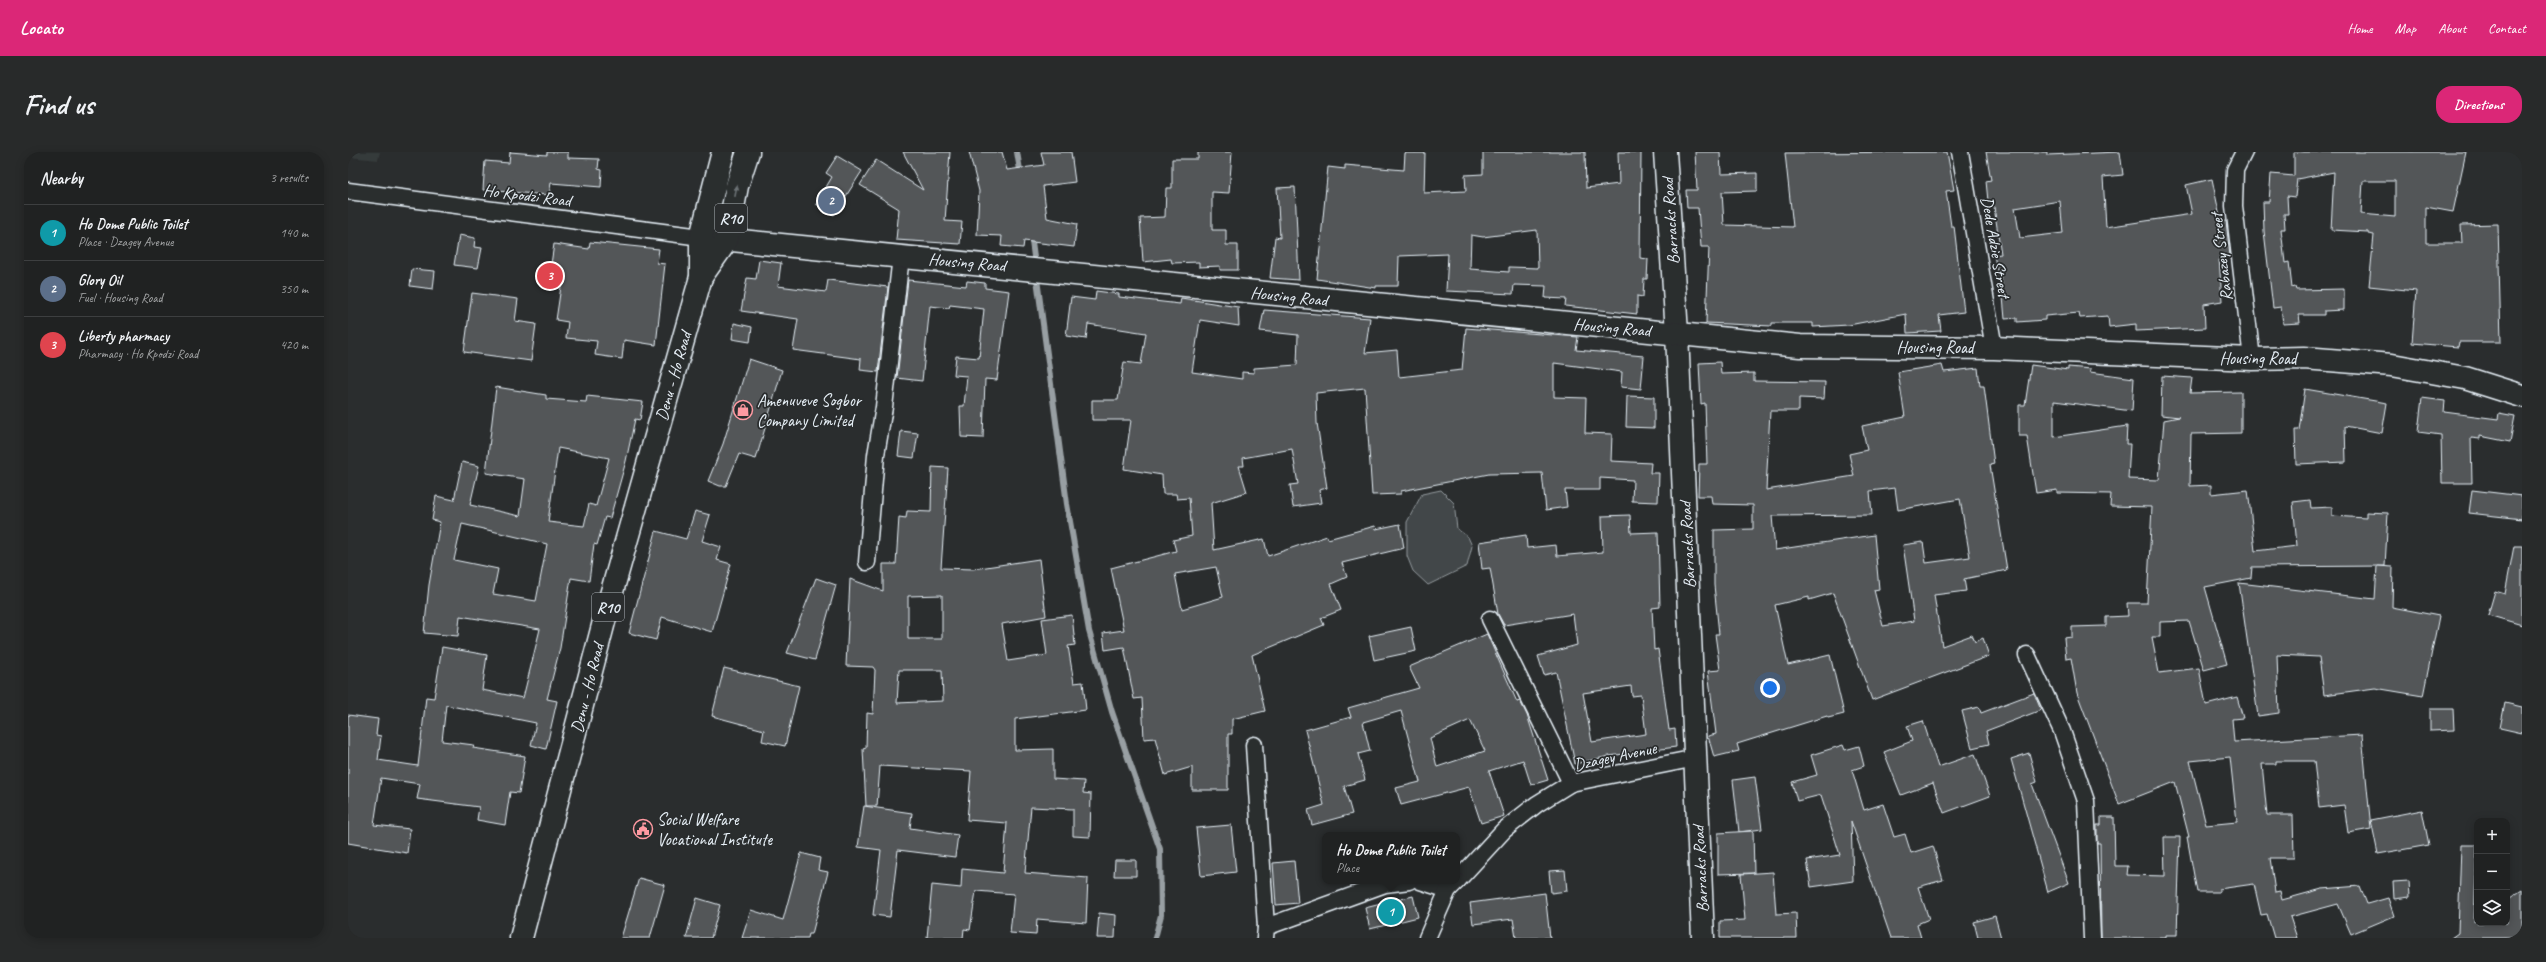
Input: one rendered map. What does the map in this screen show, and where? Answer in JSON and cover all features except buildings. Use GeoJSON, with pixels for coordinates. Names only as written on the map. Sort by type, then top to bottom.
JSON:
{"type":"FeatureCollection","features":[{"type":"Feature","properties":{"kind":"street","name":"Denu - Ho Road"},"geometry":{"type":"LineString","coordinates":[[521,938],[612,595],[701,277],[701,237],[723,152]]}},
{"type":"Feature","properties":{"kind":"street","name":"Denu - Ho Road"},"geometry":{"type":"LineString","coordinates":[[701,277],[727,240],[737,186],[748,152]]}},
{"type":"Feature","properties":{"kind":"street","name":"Barracks Road"},"geometry":{"type":"LineString","coordinates":[[1665,152],[1677,333],[1704,938]]}},
{"type":"Feature","properties":{"kind":"street","name":"Dede Adzie Street"},"geometry":{"type":"LineString","coordinates":[[1960,152],[1994,348]]}},
{"type":"Feature","properties":{"kind":"street","name":"Rabazey Street"},"geometry":{"type":"LineString","coordinates":[[2244,152],[2235,170],[2234,206],[2252,359]]}},
{"type":"Feature","properties":{"kind":"street","name":"Ho Kpodzi Road"},"geometry":{"type":"LineString","coordinates":[[348,191],[701,237]]}},
{"type":"Feature","properties":{"kind":"street","name":"Housing Road"},"geometry":{"type":"LineString","coordinates":[[701,237],[1048,270],[1800,346],[1994,348],[2252,359],[2304,358],[2392,365],[2465,378],[2522,396]]}},
{"type":"Feature","properties":{"kind":"street"},"geometry":{"type":"LineString","coordinates":[[867,562],[876,455],[884,407],[901,256]]}},
{"type":"Feature","properties":{"kind":"street"},"geometry":{"type":"LineString","coordinates":[[1490,619],[1571,783]]}},
{"type":"Feature","properties":{"kind":"street"},"geometry":{"type":"LineString","coordinates":[[2027,655],[2062,731],[2086,802],[2092,938]]}},
{"type":"Feature","properties":{"kind":"street"},"geometry":{"type":"LineString","coordinates":[[1254,745],[1266,932],[1385,884]]}},
{"type":"Feature","properties":{"kind":"street","name":"Dzagey Avenue"},"geometry":{"type":"LineString","coordinates":[[1460,878],[1504,830],[1537,804],[1571,783],[1696,758]]}},
{"type":"Feature","properties":{"kind":"street","name":"Dzagey Avenue"},"geometry":{"type":"LineString","coordinates":[[1427,938],[1454,884]]}},
{"type":"Feature","properties":{"kind":"shaded area"},"geometry":{"type":"Polygon","coordinates":[[[348,152],[380,152],[378,160],[348,157],[348,152]]]}},
{"type":"Feature","properties":{"kind":"shaded area"},"geometry":{"type":"Polygon","coordinates":[[[1441,490],[1454,503],[1457,529],[1468,537],[1472,546],[1467,566],[1428,585],[1413,571],[1407,556],[1407,522],[1422,494],[1441,490]]]}},
{"type":"Feature","properties":{"kind":"waterway"},"geometry":{"type":"LineString","coordinates":[[1017,152],[1021,176]]}},
{"type":"Feature","properties":{"kind":"waterway"},"geometry":{"type":"LineString","coordinates":[[1031,234],[1067,504],[1089,631],[1112,712],[1160,849],[1161,915],[1155,938]]}},
{"type":"Feature","properties":{"kind":"place","name":"Glory Oil"},"geometry":{"type":"Point","coordinates":[831,201]}},
{"type":"Feature","properties":{"kind":"place","name":"Liberty pharmacy"},"geometry":{"type":"Point","coordinates":[550,276]}},
{"type":"Feature","properties":{"kind":"place","name":"Amenuveve Sogbor Company Limited"},"geometry":{"type":"Point","coordinates":[743,410]}},
{"type":"Feature","properties":{"kind":"place","name":"Social Welfare Vocational Institute"},"geometry":{"type":"Point","coordinates":[643,829]}},
{"type":"Feature","properties":{"kind":"place","name":"Ho Dome Public Toilet"},"geometry":{"type":"Point","coordinates":[1391,912]}}]}
